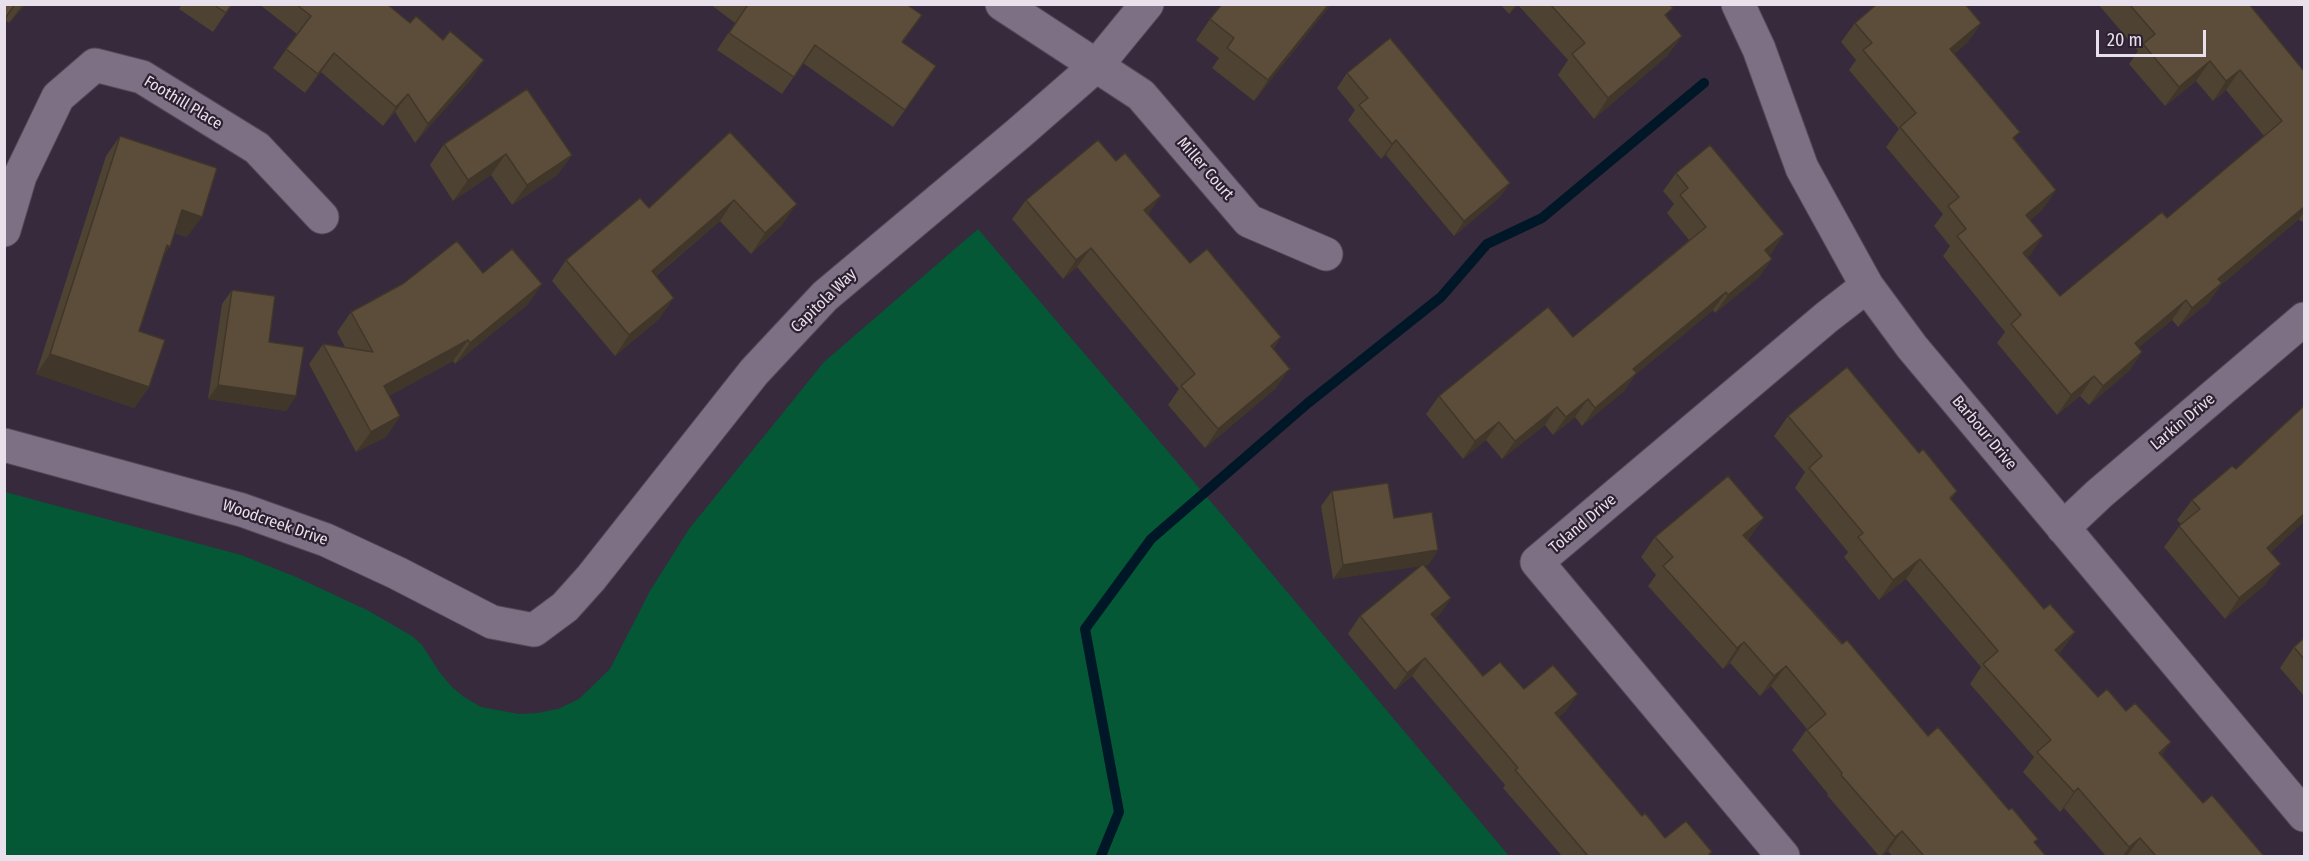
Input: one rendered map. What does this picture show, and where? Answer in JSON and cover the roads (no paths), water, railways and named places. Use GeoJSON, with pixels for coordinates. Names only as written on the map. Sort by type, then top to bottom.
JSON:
{"type":"FeatureCollection","features":[{"type":"Feature","properties":{"kind":"street","name":"Miller Court"},"geometry":{"type":"LineString","coordinates":[[1002,4],[1141,95],[1249,221],[1326,254]]}},
{"type":"Feature","properties":{"kind":"street","name":"Capitola Way"},"geometry":{"type":"LineString","coordinates":[[534,630],[565,607],[754,372],[825,296],[1018,134],[1096,65],[1148,4]]}},
{"type":"Feature","properties":{"kind":"street","name":"Barbour Drive"},"geometry":{"type":"LineString","coordinates":[[1738,4],[1759,50],[1802,168],[1867,286],[1912,347],[2304,815]]}},
{"type":"Feature","properties":{"kind":"street","name":"Foothill Place"},"geometry":{"type":"LineString","coordinates":[[4,230],[20,176],[58,98],[95,65],[142,77],[257,148],[322,217]]}},
{"type":"Feature","properties":{"kind":"street","name":"Toland Drive"},"geometry":{"type":"LineString","coordinates":[[1783,856],[1537,562],[1827,317],[1867,286]]}},
{"type":"Feature","properties":{"kind":"street","name":"Larkin Drive"},"geometry":{"type":"LineString","coordinates":[[2063,528],[2099,494],[2304,319]]}},
{"type":"Feature","properties":{"kind":"street","name":"Woodcreek Drive"},"geometry":{"type":"LineString","coordinates":[[4,445],[242,510],[326,540],[397,573],[492,622],[534,630]]}},
{"type":"Feature","properties":{"kind":"waterway"},"geometry":{"type":"LineString","coordinates":[[1101,856],[1119,812],[1085,629],[1151,539],[1308,403],[1441,297],[1487,244],[1542,218],[1704,83]]}}]}
